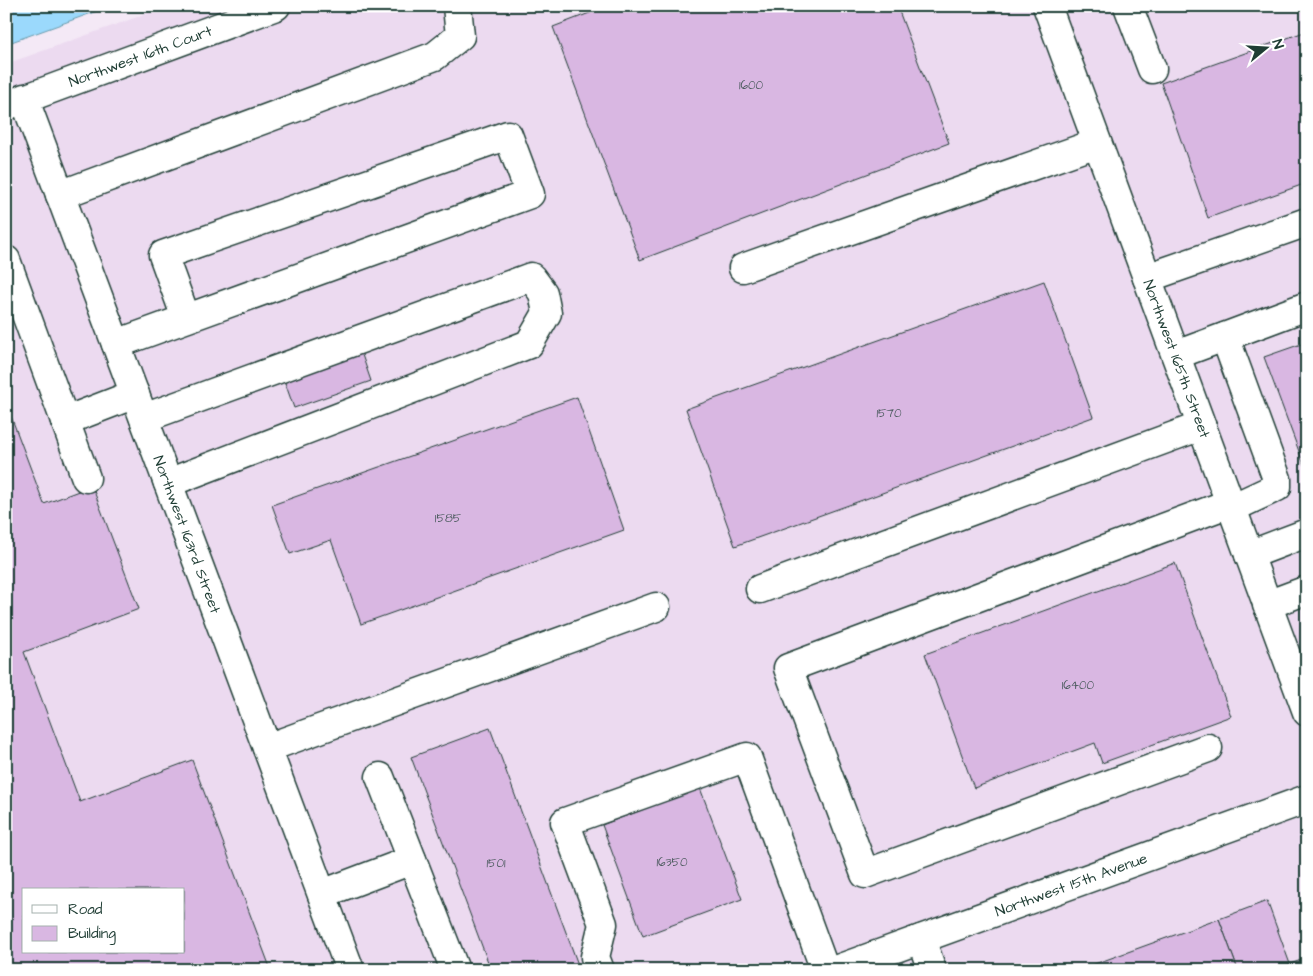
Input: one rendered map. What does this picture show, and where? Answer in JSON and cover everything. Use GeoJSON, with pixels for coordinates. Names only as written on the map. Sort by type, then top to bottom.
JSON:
{"type":"FeatureCollection","features":[{"type":"Feature","properties":{"kind":"street","name":"Northwest 16th Court"},"geometry":{"type":"LineString","coordinates":[[15,102],[276,6]]}},
{"type":"Feature","properties":{"kind":"street"},"geometry":{"type":"LineString","coordinates":[[60,195],[436,56],[460,36],[457,6]]}},
{"type":"Feature","properties":{"kind":"street","name":"Northwest 165th Street"},"geometry":{"type":"LineString","coordinates":[[1048,6],[1307,712]]}},
{"type":"Feature","properties":{"kind":"street"},"geometry":{"type":"LineString","coordinates":[[1128,6],[1152,69]]}},
{"type":"Feature","properties":{"kind":"street","name":"Northwest 163rd Street"},"geometry":{"type":"LineString","coordinates":[[15,102],[60,195],[350,970]]}},
{"type":"Feature","properties":{"kind":"street"},"geometry":{"type":"LineString","coordinates":[[116,344],[530,194],[508,135],[163,255],[186,318]]}},
{"type":"Feature","properties":{"kind":"street"},"geometry":{"type":"LineString","coordinates":[[743,268],[1097,143]]}},
{"type":"Feature","properties":{"kind":"street"},"geometry":{"type":"LineString","coordinates":[[1147,278],[1307,222]]}},
{"type":"Feature","properties":{"kind":"street"},"geometry":{"type":"LineString","coordinates":[[6,260],[86,478]]}},
{"type":"Feature","properties":{"kind":"street"},"geometry":{"type":"LineString","coordinates":[[65,420],[139,406],[530,277],[542,293],[547,314],[529,344],[168,484]]}},
{"type":"Feature","properties":{"kind":"street"},"geometry":{"type":"LineString","coordinates":[[1176,355],[1307,306]]}},
{"type":"Feature","properties":{"kind":"street"},"geometry":{"type":"LineString","coordinates":[[1208,748],[865,874],[788,668],[1277,487],[1278,479],[1225,337]]}},
{"type":"Feature","properties":{"kind":"street"},"geometry":{"type":"LineString","coordinates":[[760,589],[1202,426]]}},
{"type":"Feature","properties":{"kind":"street"},"geometry":{"type":"LineString","coordinates":[[1249,555],[1307,533]]}},
{"type":"Feature","properties":{"kind":"street"},"geometry":{"type":"LineString","coordinates":[[1267,605],[1307,590]]}},
{"type":"Feature","properties":{"kind":"street"},"geometry":{"type":"LineString","coordinates":[[267,748],[656,607]]}},
{"type":"Feature","properties":{"kind":"street"},"geometry":{"type":"LineString","coordinates":[[600,970],[595,957],[603,924],[565,822],[747,756],[825,970]]}},
{"type":"Feature","properties":{"kind":"street"},"geometry":{"type":"LineString","coordinates":[[380,776],[455,970]]}},
{"type":"Feature","properties":{"kind":"street","name":"Northwest 15th Avenue"},"geometry":{"type":"LineString","coordinates":[[835,970],[1307,799]]}},
{"type":"Feature","properties":{"kind":"street"},"geometry":{"type":"LineString","coordinates":[[322,894],[412,860]]}},
{"type":"Feature","properties":{"kind":"street"},"geometry":{"type":"LineString","coordinates":[[921,938],[932,970]]}},
{"type":"Feature","properties":{"kind":"shaded area"},"geometry":{"type":"Polygon","coordinates":[[[168,6],[1307,6],[1307,970],[6,970],[6,64],[168,6]]]}},
{"type":"Feature","properties":{"kind":"water"},"geometry":{"type":"Polygon","coordinates":[[[6,6],[111,6],[6,44],[6,6]]]}},
{"type":"Feature","properties":{"kind":"building"},"geometry":{"type":"Polygon","coordinates":[[[608,6],[897,6],[949,143],[640,260],[553,27],[608,6]]]}},
{"type":"Feature","properties":{"kind":"building"},"geometry":{"type":"Polygon","coordinates":[[[1307,31],[1307,183],[1208,218],[1161,83],[1307,31]]]}},
{"type":"Feature","properties":{"kind":"building"},"geometry":{"type":"Polygon","coordinates":[[[1044,281],[1093,417],[735,546],[686,409],[1044,281]]]}},
{"type":"Feature","properties":{"kind":"building"},"geometry":{"type":"Polygon","coordinates":[[[1307,342],[1307,473],[1264,357],[1307,342]]]}},
{"type":"Feature","properties":{"kind":"building"},"geometry":{"type":"Polygon","coordinates":[[[360,349],[371,381],[294,408],[283,377],[360,349]]]}},
{"type":"Feature","properties":{"kind":"building"},"geometry":{"type":"Polygon","coordinates":[[[577,397],[624,530],[361,624],[331,540],[290,554],[272,505],[577,397]]]}},
{"type":"Feature","properties":{"kind":"building"},"geometry":{"type":"Polygon","coordinates":[[[6,403],[44,504],[92,486],[139,609],[24,652],[80,802],[192,760],[271,970],[6,970],[6,403]]]}},
{"type":"Feature","properties":{"kind":"building"},"geometry":{"type":"Polygon","coordinates":[[[1175,563],[1231,716],[1102,763],[1095,743],[974,788],[925,654],[1175,563]]]}},
{"type":"Feature","properties":{"kind":"building"},"geometry":{"type":"Polygon","coordinates":[[[490,728],[580,970],[491,970],[411,757],[490,728]]]}},
{"type":"Feature","properties":{"kind":"building"},"geometry":{"type":"Polygon","coordinates":[[[700,788],[742,899],[643,936],[602,825],[700,788]]]}},
{"type":"Feature","properties":{"kind":"building"},"geometry":{"type":"Polygon","coordinates":[[[1267,901],[1290,964],[1275,970],[1238,970],[1219,919],[1267,901]]]}},
{"type":"Feature","properties":{"kind":"building"},"geometry":{"type":"Polygon","coordinates":[[[1219,919],[1238,970],[1078,970],[1219,919]]]}},
{"type":"Feature","properties":{"kind":"building"},"geometry":{"type":"Polygon","coordinates":[[[1307,958],[1307,970],[1275,970],[1290,964],[1307,958]]]}}]}
